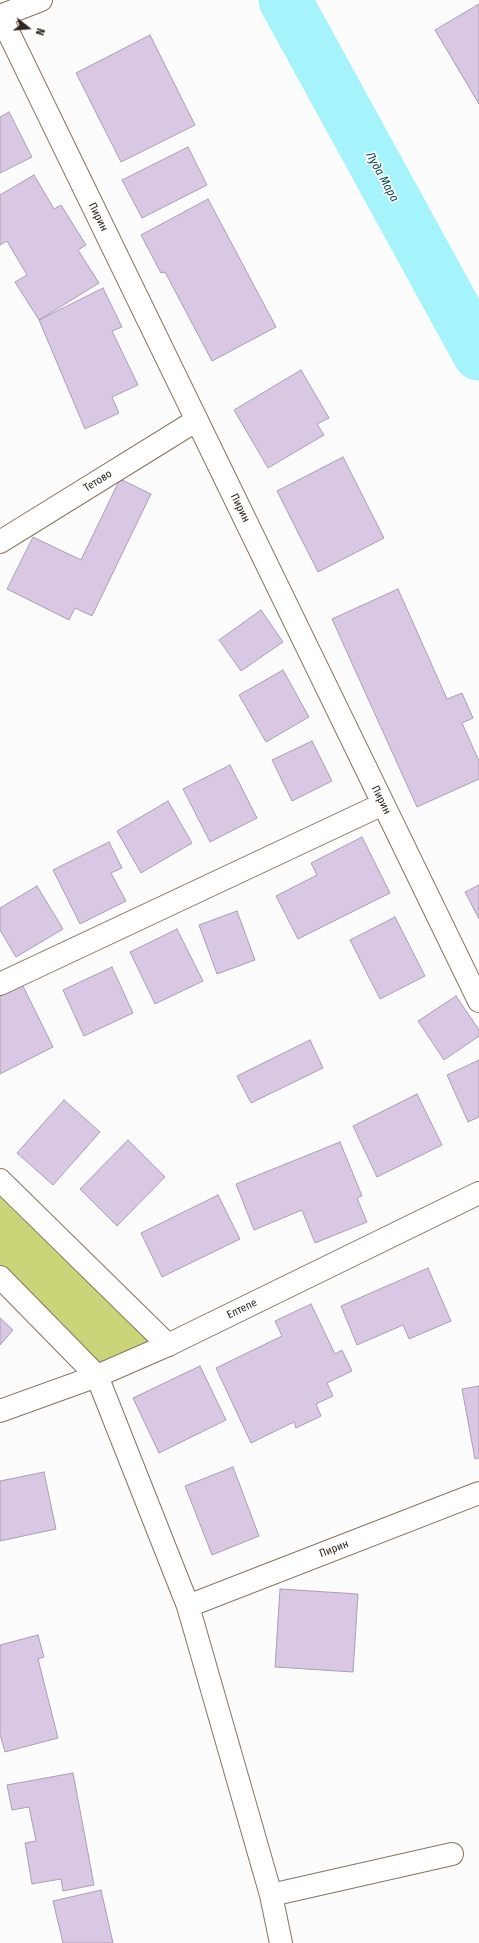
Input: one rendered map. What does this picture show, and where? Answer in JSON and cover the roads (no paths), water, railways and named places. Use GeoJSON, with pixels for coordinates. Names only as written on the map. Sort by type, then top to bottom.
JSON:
{"type":"FeatureCollection","features":[{"type":"Feature","properties":{"kind":"street"},"geometry":{"type":"LineString","coordinates":[[0,16],[41,0]]}},
{"type":"Feature","properties":{"kind":"street","name":"Пирин"},"geometry":{"type":"LineString","coordinates":[[0,16],[479,1001]]}},
{"type":"Feature","properties":{"kind":"street","name":"Тетово"},"geometry":{"type":"LineString","coordinates":[[0,542],[197,420]]}},
{"type":"Feature","properties":{"kind":"street"},"geometry":{"type":"LineString","coordinates":[[0,984],[383,804]]}},
{"type":"Feature","properties":{"kind":"street"},"geometry":{"type":"LineString","coordinates":[[0,1180],[168,1345]]}},
{"type":"Feature","properties":{"kind":"street","name":"Елтепе"},"geometry":{"type":"LineString","coordinates":[[0,1411],[97,1376],[168,1345],[479,1193]]}},
{"type":"Feature","properties":{"kind":"street"},"geometry":{"type":"LineString","coordinates":[[0,1277],[97,1376],[188,1606],[271,1895],[282,1943]]}},
{"type":"Feature","properties":{"kind":"street","name":"Пирин"},"geometry":{"type":"LineString","coordinates":[[188,1606],[479,1493]]}},
{"type":"Feature","properties":{"kind":"street"},"geometry":{"type":"LineString","coordinates":[[271,1895],[452,1854]]}},
{"type":"Feature","properties":{"kind":"waterway","name":"Луда Мара"},"geometry":{"type":"LineString","coordinates":[[285,0],[479,354]]}}]}
